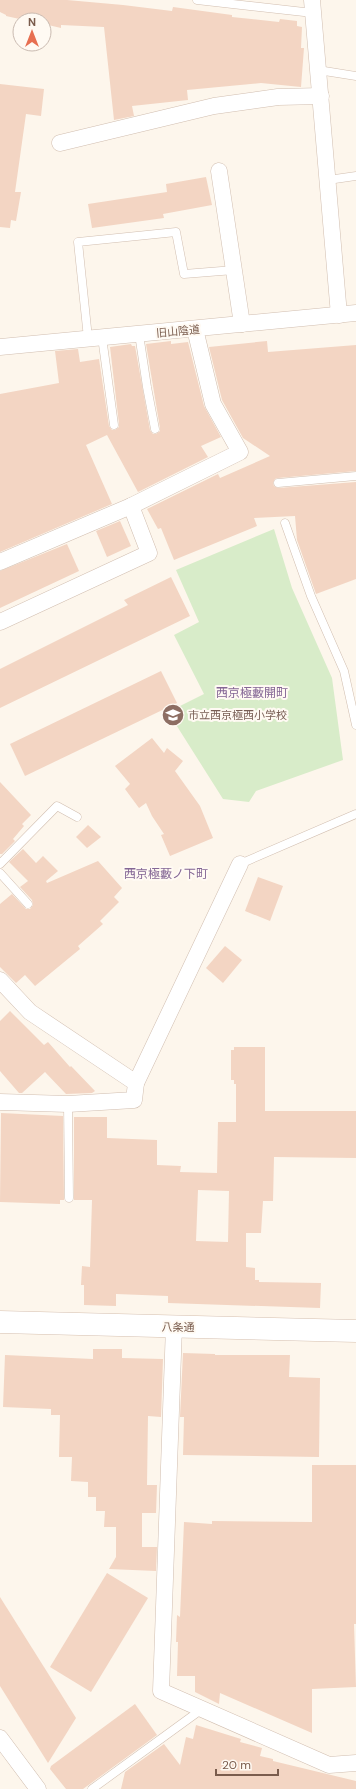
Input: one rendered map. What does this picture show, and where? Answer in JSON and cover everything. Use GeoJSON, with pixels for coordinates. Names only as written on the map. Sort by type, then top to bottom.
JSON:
{"type":"FeatureCollection","features":[{"type":"Feature","properties":{"kind":"main road","name":"八条通"},"geometry":{"type":"LineString","coordinates":[[0,1322],[356,1331]]}},
{"type":"Feature","properties":{"kind":"street"},"geometry":{"type":"LineString","coordinates":[[313,6],[339,315]]}},
{"type":"Feature","properties":{"kind":"street"},"geometry":{"type":"LineString","coordinates":[[60,142],[214,106],[278,97],[321,96]]}},
{"type":"Feature","properties":{"kind":"street"},"geometry":{"type":"LineString","coordinates":[[219,171],[242,324]]}},
{"type":"Feature","properties":{"kind":"street","name":"旧山陰道"},"geometry":{"type":"LineString","coordinates":[[0,347],[356,313]]}},
{"type":"Feature","properties":{"kind":"street"},"geometry":{"type":"LineString","coordinates":[[0,562],[131,506],[240,452],[213,404],[194,329]]}},
{"type":"Feature","properties":{"kind":"street"},"geometry":{"type":"LineString","coordinates":[[0,622],[149,553],[131,506]]}},
{"type":"Feature","properties":{"kind":"street"},"geometry":{"type":"LineString","coordinates":[[0,1102],[68,1104],[134,1100],[136,1083],[240,864]]}},
{"type":"Feature","properties":{"kind":"street"},"geometry":{"type":"LineString","coordinates":[[0,980],[30,1012],[136,1083]]}},
{"type":"Feature","properties":{"kind":"street"},"geometry":{"type":"LineString","coordinates":[[174,1326],[161,1691],[329,1765],[356,1763]]}},
{"type":"Feature","properties":{"kind":"street"},"geometry":{"type":"LineString","coordinates":[[0,1738],[38,1789]]}},
{"type":"Feature","properties":{"kind":"lane"},"geometry":{"type":"LineString","coordinates":[[197,0],[313,6]]}},
{"type":"Feature","properties":{"kind":"lane"},"geometry":{"type":"LineString","coordinates":[[318,70],[356,76]]}},
{"type":"Feature","properties":{"kind":"lane"},"geometry":{"type":"LineString","coordinates":[[328,180],[356,176]]}},
{"type":"Feature","properties":{"kind":"lane"},"geometry":{"type":"LineString","coordinates":[[114,425],[95,338],[78,242],[176,232],[184,274],[234,270]]}},
{"type":"Feature","properties":{"kind":"lane"},"geometry":{"type":"LineString","coordinates":[[139,334],[155,429]]}},
{"type":"Feature","properties":{"kind":"lane"},"geometry":{"type":"LineString","coordinates":[[278,483],[356,476]]}},
{"type":"Feature","properties":{"kind":"lane"},"geometry":{"type":"LineString","coordinates":[[285,523],[311,596],[344,671],[356,725]]}},
{"type":"Feature","properties":{"kind":"lane"},"geometry":{"type":"LineString","coordinates":[[0,864],[57,806],[77,817]]}},
{"type":"Feature","properties":{"kind":"lane"},"geometry":{"type":"LineString","coordinates":[[240,864],[356,814]]}},
{"type":"Feature","properties":{"kind":"lane"},"geometry":{"type":"LineString","coordinates":[[0,873],[28,904]]}},
{"type":"Feature","properties":{"kind":"lane"},"geometry":{"type":"LineString","coordinates":[[68,1104],[69,1198]]}},
{"type":"Feature","properties":{"kind":"lane"},"geometry":{"type":"LineString","coordinates":[[92,1789],[202,1709]]}},
{"type":"Feature","properties":{"kind":"green space"},"geometry":{"type":"Polygon","coordinates":[[[274,529],[292,588],[332,678],[343,760],[256,791],[249,802],[223,799],[168,712],[204,694],[174,635],[199,622],[176,570],[274,529]]]}},
{"type":"Feature","properties":{"kind":"building"},"geometry":{"type":"Polygon","coordinates":[[[0,0],[67,0],[172,11],[173,7],[232,15],[232,17],[279,22],[280,19],[297,21],[297,26],[302,27],[301,48],[304,48],[301,87],[261,83],[187,90],[188,100],[132,106],[134,116],[114,120],[104,27],[61,25],[61,28],[52,26],[52,12],[12,12],[12,17],[6,16],[0,12],[0,0]]]}},
{"type":"Feature","properties":{"kind":"building"},"geometry":{"type":"Polygon","coordinates":[[[0,84],[44,89],[41,116],[26,114],[15,192],[21,192],[16,221],[11,220],[10,228],[0,227],[0,84]]]}},
{"type":"Feature","properties":{"kind":"building"},"geometry":{"type":"Polygon","coordinates":[[[206,177],[212,205],[163,214],[164,218],[92,228],[88,204],[167,192],[166,184],[206,177]]]}},
{"type":"Feature","properties":{"kind":"building"},"geometry":{"type":"Polygon","coordinates":[[[171,341],[171,344],[188,342],[204,406],[221,437],[201,446],[208,457],[138,492],[107,435],[86,445],[112,504],[0,552],[0,394],[59,383],[55,351],[78,349],[80,362],[99,359],[109,426],[112,430],[115,430],[119,427],[119,424],[110,347],[131,344],[132,346],[135,346],[150,430],[153,434],[156,434],[160,431],[160,428],[146,344],[171,341]]]}},
{"type":"Feature","properties":{"kind":"building"},"geometry":{"type":"Polygon","coordinates":[[[267,341],[268,352],[356,345],[356,471],[278,478],[275,479],[273,483],[274,486],[278,488],[356,482],[356,579],[316,594],[297,540],[295,516],[254,518],[257,526],[174,560],[161,528],[158,529],[147,509],[218,474],[220,478],[270,456],[243,438],[222,400],[209,347],[267,341]]]}},
{"type":"Feature","properties":{"kind":"building"},"geometry":{"type":"Polygon","coordinates":[[[120,521],[131,546],[107,557],[96,531],[120,521]]]}},
{"type":"Feature","properties":{"kind":"building"},"geometry":{"type":"Polygon","coordinates":[[[67,544],[79,571],[0,608],[0,571],[67,544]]]}},
{"type":"Feature","properties":{"kind":"building"},"geometry":{"type":"Polygon","coordinates":[[[171,577],[190,616],[0,708],[0,669],[128,605],[124,600],[171,577]]]}},
{"type":"Feature","properties":{"kind":"building"},"geometry":{"type":"Polygon","coordinates":[[[161,671],[177,703],[25,776],[10,744],[161,671]]]}},
{"type":"Feature","properties":{"kind":"building"},"geometry":{"type":"Polygon","coordinates":[[[152,738],[164,753],[167,748],[183,761],[175,771],[200,806],[213,838],[170,856],[161,835],[164,834],[152,816],[146,803],[139,808],[125,789],[130,784],[115,766],[152,738]]]}},
{"type":"Feature","properties":{"kind":"building"},"geometry":{"type":"Polygon","coordinates":[[[0,782],[31,815],[22,824],[24,826],[13,839],[15,841],[2,854],[0,854],[0,782]]]}},
{"type":"Feature","properties":{"kind":"building"},"geometry":{"type":"Polygon","coordinates":[[[88,825],[101,837],[87,848],[76,837],[88,825]]]}},
{"type":"Feature","properties":{"kind":"building"},"geometry":{"type":"Polygon","coordinates":[[[23,849],[36,863],[43,856],[58,871],[46,881],[47,883],[98,861],[122,888],[114,897],[119,902],[100,921],[103,924],[78,946],[80,949],[35,986],[25,975],[16,983],[0,967],[0,904],[12,894],[26,909],[30,909],[33,905],[32,900],[20,887],[28,881],[9,862],[23,849]]]}},
{"type":"Feature","properties":{"kind":"building"},"geometry":{"type":"Polygon","coordinates":[[[258,877],[283,886],[270,921],[245,911],[258,877]]]}},
{"type":"Feature","properties":{"kind":"building"},"geometry":{"type":"Polygon","coordinates":[[[225,946],[242,960],[223,983],[206,968],[225,946]]]}},
{"type":"Feature","properties":{"kind":"building"},"geometry":{"type":"Polygon","coordinates":[[[10,1011],[44,1045],[48,1042],[70,1067],[71,1066],[95,1091],[92,1093],[66,1094],[45,1072],[22,1093],[19,1093],[0,1071],[0,1021],[10,1011]]]}},
{"type":"Feature","properties":{"kind":"building"},"geometry":{"type":"Polygon","coordinates":[[[234,1047],[265,1047],[265,1111],[356,1111],[356,1158],[274,1157],[273,1201],[263,1201],[261,1233],[246,1233],[246,1267],[255,1268],[255,1280],[259,1280],[259,1282],[321,1283],[320,1308],[168,1303],[168,1296],[116,1294],[116,1306],[84,1305],[84,1285],[81,1285],[82,1266],[90,1267],[92,1200],[74,1200],[74,1117],[107,1117],[107,1138],[157,1140],[157,1165],[181,1166],[180,1172],[217,1173],[218,1122],[236,1122],[236,1084],[234,1084],[234,1080],[231,1080],[231,1050],[234,1050],[234,1047]],[[198,1190],[196,1241],[228,1242],[229,1191],[198,1190]]]}},
{"type":"Feature","properties":{"kind":"building"},"geometry":{"type":"Polygon","coordinates":[[[1,1113],[63,1116],[64,1200],[60,1200],[60,1204],[0,1202],[1,1113]]]}},
{"type":"Feature","properties":{"kind":"building"},"geometry":{"type":"Polygon","coordinates":[[[93,1349],[122,1349],[122,1358],[163,1359],[161,1417],[148,1416],[147,1485],[157,1485],[156,1513],[142,1513],[142,1547],[157,1547],[156,1571],[109,1569],[116,1557],[116,1527],[104,1527],[105,1511],[96,1511],[96,1497],[88,1497],[88,1482],[71,1481],[72,1457],[59,1457],[60,1415],[51,1415],[51,1409],[3,1407],[5,1355],[93,1359],[93,1349]]]}},
{"type":"Feature","properties":{"kind":"building"},"geometry":{"type":"Polygon","coordinates":[[[183,1353],[215,1355],[290,1355],[289,1377],[320,1378],[319,1457],[183,1455],[184,1417],[180,1417],[183,1353]]]}},
{"type":"Feature","properties":{"kind":"building"},"geometry":{"type":"Polygon","coordinates":[[[312,1465],[356,1465],[356,1624],[354,1624],[356,1687],[312,1689],[312,1733],[220,1693],[219,1704],[195,1692],[195,1676],[177,1676],[178,1642],[176,1642],[177,1615],[180,1617],[184,1522],[212,1524],[212,1521],[312,1522],[312,1465]]]}},
{"type":"Feature","properties":{"kind":"building"},"geometry":{"type":"Polygon","coordinates":[[[107,1573],[148,1598],[91,1692],[50,1667],[107,1573]]]}},
{"type":"Feature","properties":{"kind":"building"},"geometry":{"type":"Polygon","coordinates":[[[0,1597],[76,1718],[48,1763],[0,1686],[0,1597]]]}},
{"type":"Feature","properties":{"kind":"building"},"geometry":{"type":"Polygon","coordinates":[[[135,1704],[157,1735],[83,1789],[66,1789],[50,1769],[51,1766],[135,1704]]]}},
{"type":"Feature","properties":{"kind":"building"},"geometry":{"type":"Polygon","coordinates":[[[196,1725],[241,1739],[240,1742],[262,1748],[260,1756],[273,1759],[273,1761],[356,1781],[356,1789],[121,1789],[125,1772],[164,1744],[180,1765],[186,1737],[193,1739],[196,1725]]]}},
{"type":"Feature","properties":{"kind":"place","name":"市立西京極西小学校"},"geometry":{"type":"Point","coordinates":[173,715]}},
{"type":"Feature","properties":{"kind":"district","name":"西京極藪開町"},"geometry":{"type":"Point","coordinates":[252,693]}},
{"type":"Feature","properties":{"kind":"district","name":"西京極藪ノ下町"},"geometry":{"type":"Point","coordinates":[166,874]}}]}
